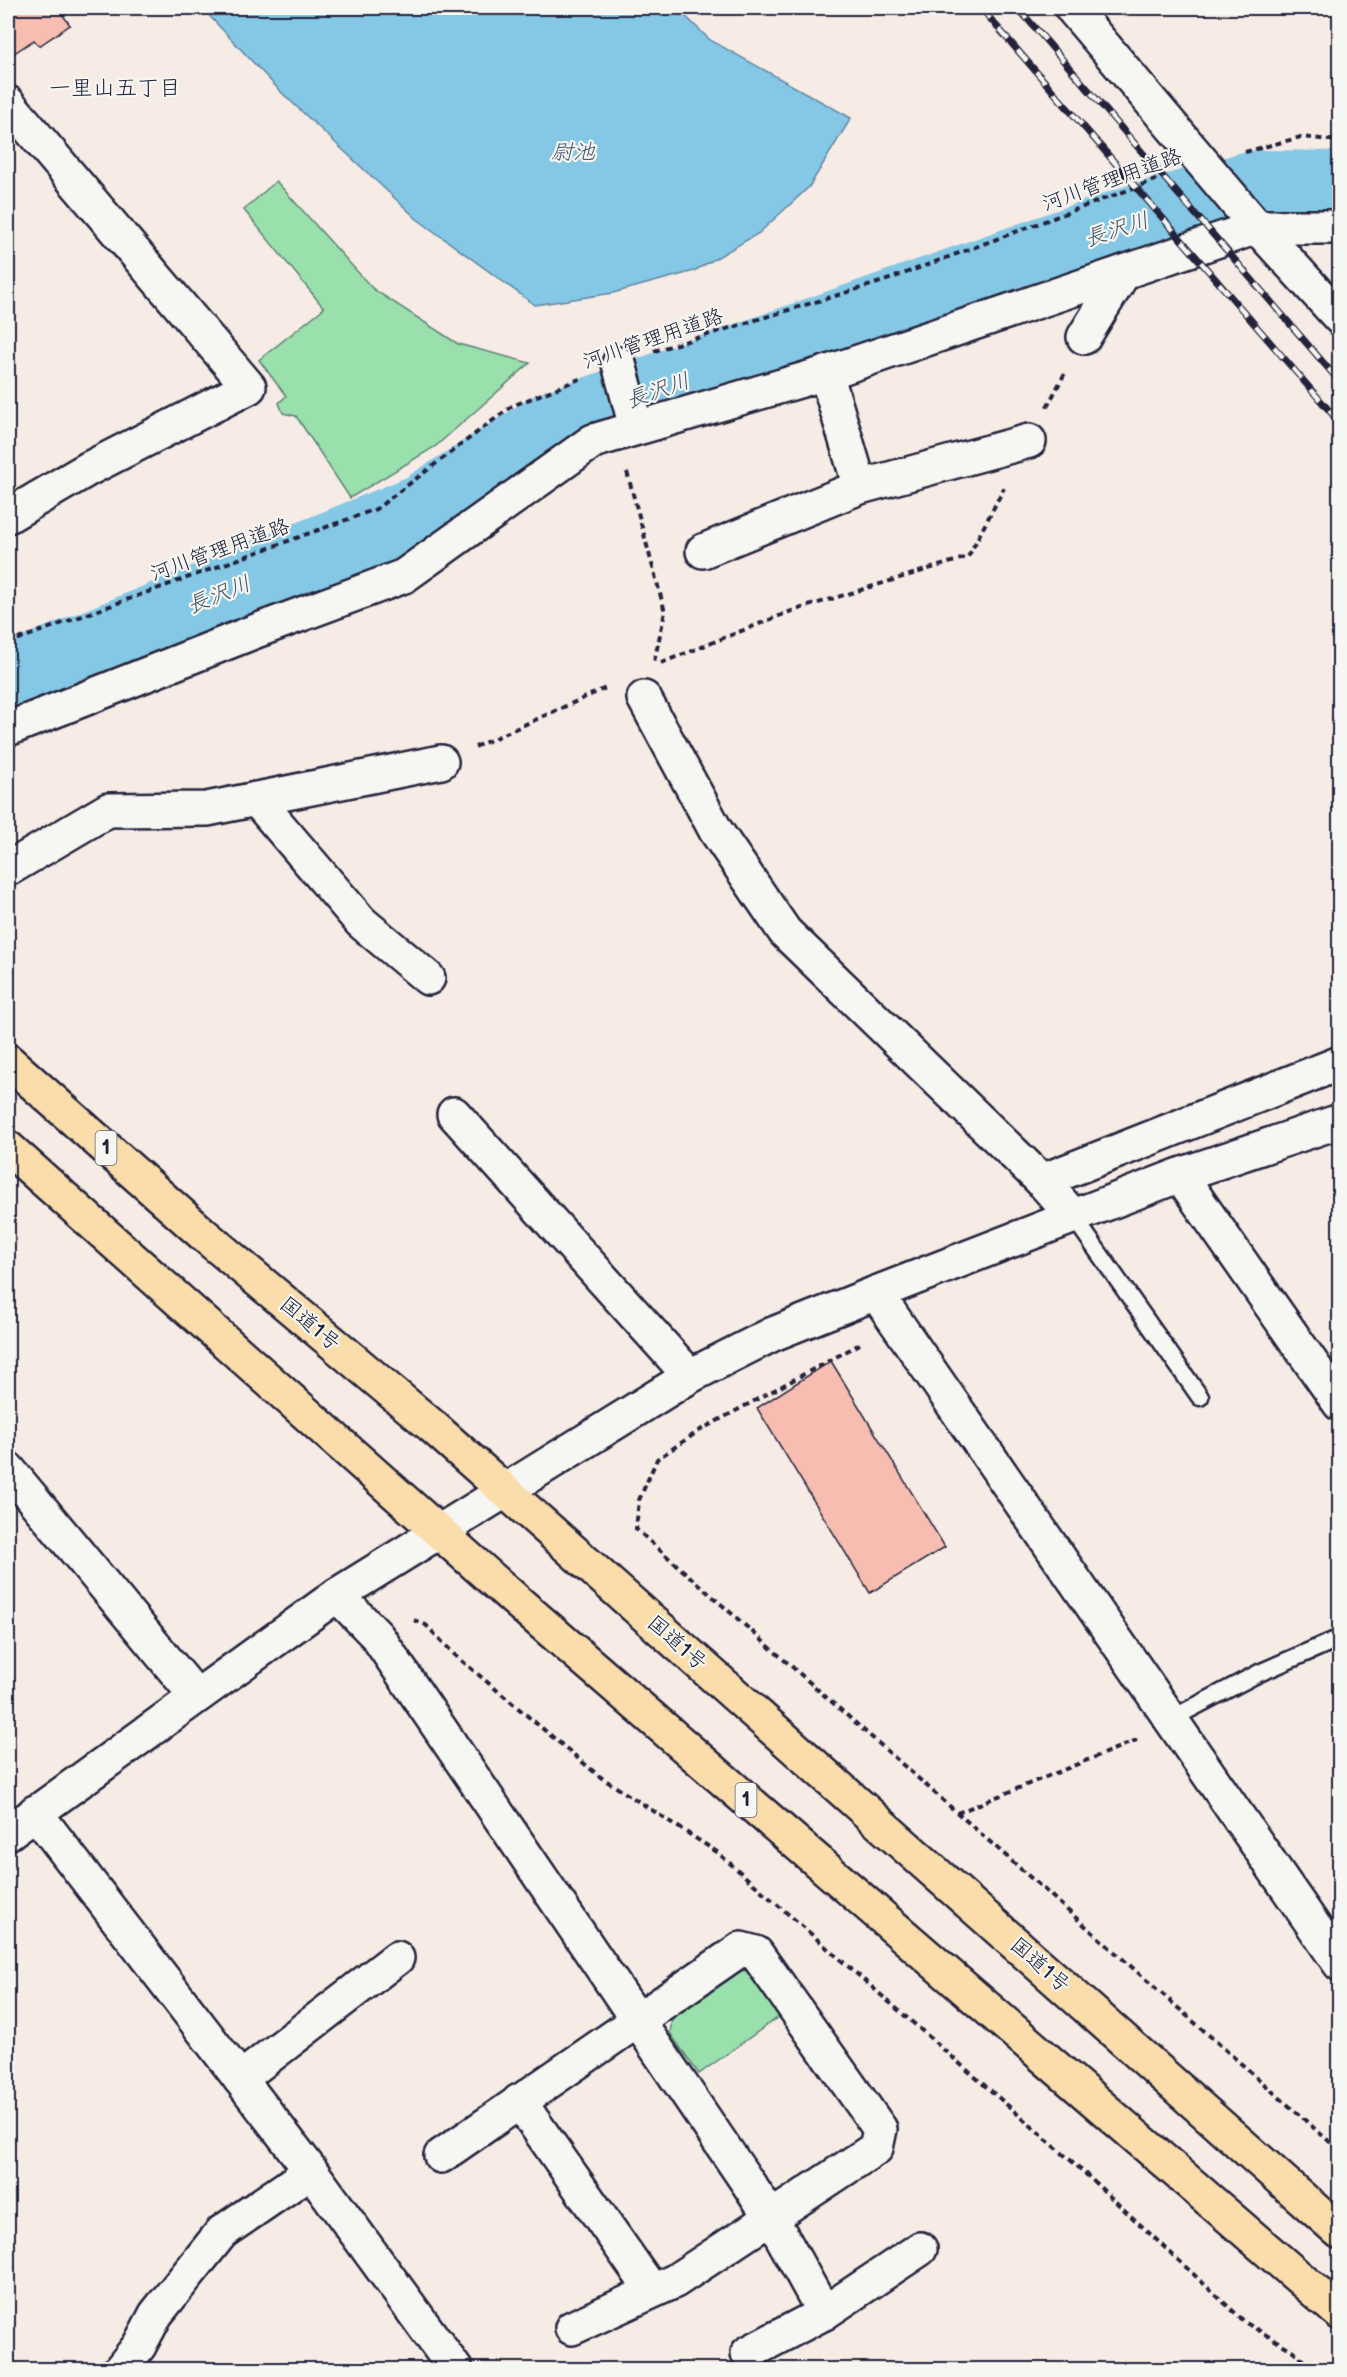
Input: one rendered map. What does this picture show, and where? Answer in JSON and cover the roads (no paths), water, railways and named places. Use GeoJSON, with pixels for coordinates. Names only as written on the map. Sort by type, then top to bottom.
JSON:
{"type":"FeatureCollection","features":[{"type":"Feature","properties":{"kind":"highway","name":"国道1号"},"geometry":{"type":"LineString","coordinates":[[8,1061],[204,1235],[432,1426],[1340,2232]]}},
{"type":"Feature","properties":{"kind":"highway","name":"1"},"geometry":{"type":"LineString","coordinates":[[8,1148],[852,1894],[1340,2313]]}},
{"type":"Feature","properties":{"kind":"street"},"geometry":{"type":"LineString","coordinates":[[1072,8],[1257,227],[1340,318]]}},
{"type":"Feature","properties":{"kind":"street"},"geometry":{"type":"LineString","coordinates":[[8,103],[249,387],[88,469],[13,502]]}},
{"type":"Feature","properties":{"kind":"street"},"geometry":{"type":"LineString","coordinates":[[8,729],[404,576],[593,441],[629,428],[826,373],[1257,227],[1340,227]]}},
{"type":"Feature","properties":{"kind":"street"},"geometry":{"type":"LineString","coordinates":[[1084,337],[1124,272]]}},
{"type":"Feature","properties":{"kind":"street"},"geometry":{"type":"LineString","coordinates":[[619,366],[629,428]]}},
{"type":"Feature","properties":{"kind":"street"},"geometry":{"type":"LineString","coordinates":[[826,373],[860,487]]}},
{"type":"Feature","properties":{"kind":"street"},"geometry":{"type":"LineString","coordinates":[[703,551],[860,487],[1029,441]]}},
{"type":"Feature","properties":{"kind":"street"},"geometry":{"type":"LineString","coordinates":[[644,698],[716,831],[785,932],[1042,1181],[1073,1216]]}},
{"type":"Feature","properties":{"kind":"street"},"geometry":{"type":"LineString","coordinates":[[8,869],[108,810],[207,809],[441,762]]}},
{"type":"Feature","properties":{"kind":"street"},"geometry":{"type":"LineString","coordinates":[[256,799],[361,922],[428,978]]}},
{"type":"Feature","properties":{"kind":"street"},"geometry":{"type":"LineString","coordinates":[[1042,1181],[1340,1063]]}},
{"type":"Feature","properties":{"kind":"street"},"geometry":{"type":"LineString","coordinates":[[454,1114],[690,1376]]}},
{"type":"Feature","properties":{"kind":"street"},"geometry":{"type":"LineString","coordinates":[[8,1833],[337,1595],[690,1376],[773,1334],[1073,1216],[1180,1175],[1336,1128]]}},
{"type":"Feature","properties":{"kind":"street"},"geometry":{"type":"LineString","coordinates":[[1180,1175],[1340,1404]]}},
{"type":"Feature","properties":{"kind":"street"},"geometry":{"type":"LineString","coordinates":[[876,1293],[1340,1964]]}},
{"type":"Feature","properties":{"kind":"street"},"geometry":{"type":"LineString","coordinates":[[8,1468],[196,1696]]}},
{"type":"Feature","properties":{"kind":"street"},"geometry":{"type":"LineString","coordinates":[[337,1595],[371,1630],[638,2020],[771,2217],[824,2313]]}},
{"type":"Feature","properties":{"kind":"street"},"geometry":{"type":"LineString","coordinates":[[35,1812],[311,2171],[456,2370]]}},
{"type":"Feature","properties":{"kind":"street"},"geometry":{"type":"LineString","coordinates":[[441,2156],[741,1949],[756,1953],[880,2129],[876,2148],[675,2281],[572,2328]]}},
{"type":"Feature","properties":{"kind":"street"},"geometry":{"type":"LineString","coordinates":[[240,2079],[397,1958]]}},
{"type":"Feature","properties":{"kind":"street"},"geometry":{"type":"LineString","coordinates":[[519,2101],[652,2291]]}},
{"type":"Feature","properties":{"kind":"street"},"geometry":{"type":"LineString","coordinates":[[139,2362],[156,2314],[222,2232],[311,2171]]}},
{"type":"Feature","properties":{"kind":"street"},"geometry":{"type":"LineString","coordinates":[[748,2353],[824,2313],[920,2249]]}},
{"type":"Feature","properties":{"kind":"lane"},"geometry":{"type":"LineString","coordinates":[[1073,1216],[1200,1397]]}},
{"type":"Feature","properties":{"kind":"lane"},"geometry":{"type":"LineString","coordinates":[[1171,1719],[1258,1673],[1340,1638]]}},
{"type":"Feature","properties":{"kind":"water","name":"尉池"},"geometry":{"type":"Polygon","coordinates":[[[202,8],[677,8],[710,40],[851,118],[809,187],[759,233],[694,271],[613,293],[535,305],[417,219],[282,93],[202,8]]]}},
{"type":"Feature","properties":{"kind":"waterway","name":"長沢川"},"geometry":{"type":"LineString","coordinates":[[8,683],[424,511],[552,429],[1131,224],[1255,188],[1340,189]]}},
{"type":"Feature","properties":{"kind":"railway"},"geometry":{"type":"LineString","coordinates":[[981,8],[1340,423]]}},
{"type":"Feature","properties":{"kind":"railway"},"geometry":{"type":"LineString","coordinates":[[1018,8],[1340,382]]}},
{"type":"Feature","properties":{"kind":"district","name":"一里山五丁目"},"geometry":{"type":"Point","coordinates":[115,88]}}]}
